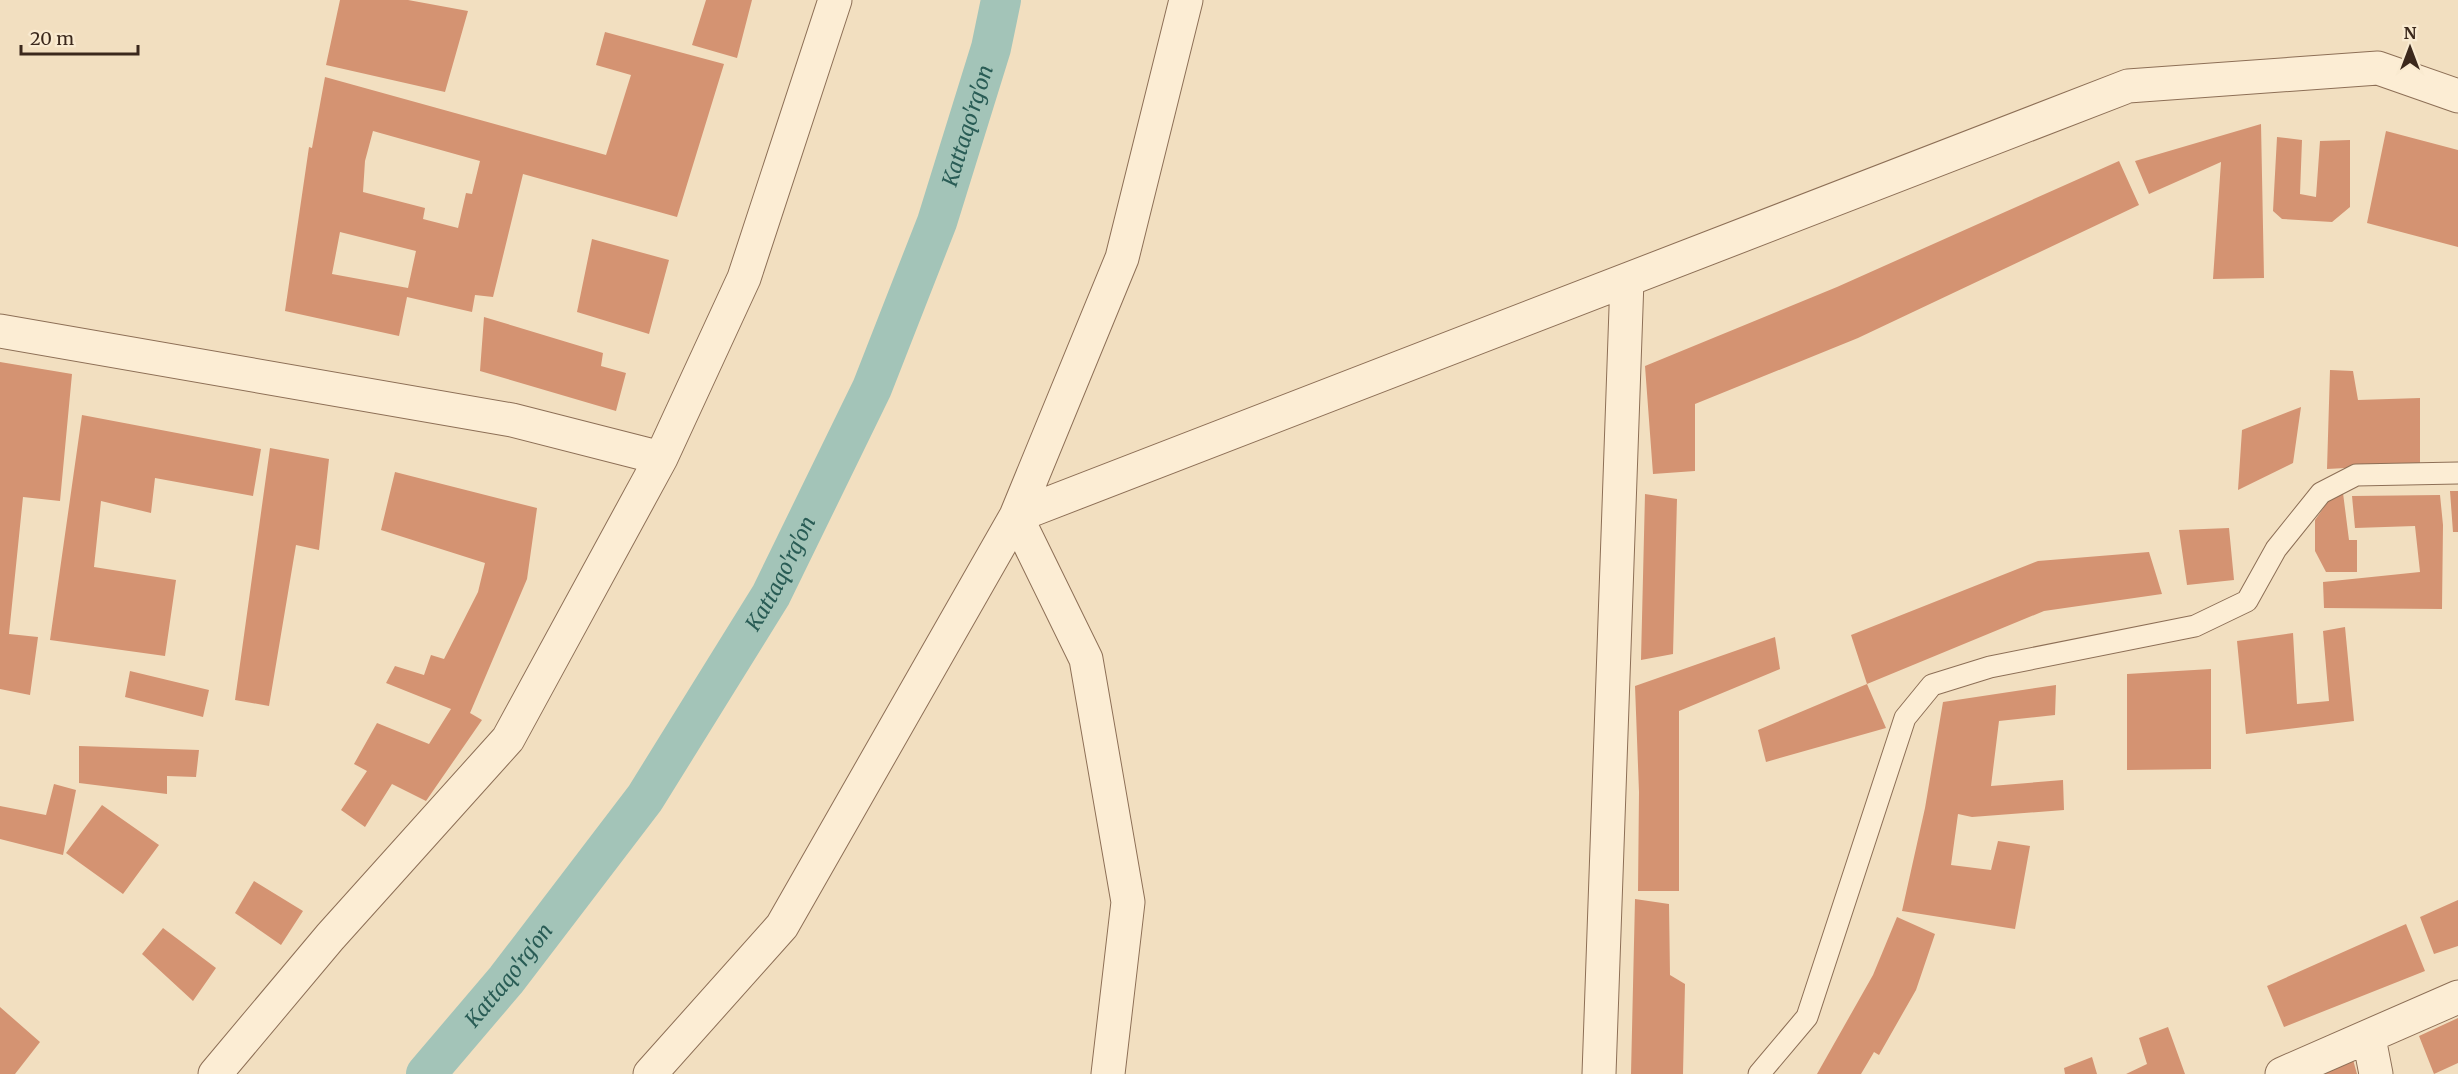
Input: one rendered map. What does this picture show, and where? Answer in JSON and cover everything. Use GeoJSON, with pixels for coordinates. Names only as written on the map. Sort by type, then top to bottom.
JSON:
{"type":"FeatureCollection","features":[{"type":"Feature","properties":{"kind":"street"},"geometry":{"type":"LineString","coordinates":[[215,1074],[330,937],[508,740],[661,458],[744,278],[835,0]]}},
{"type":"Feature","properties":{"kind":"street"},"geometry":{"type":"LineString","coordinates":[[650,1074],[782,926],[1016,516],[1122,258],[1186,0]]}},
{"type":"Feature","properties":{"kind":"street"},"geometry":{"type":"LineString","coordinates":[[1016,516],[2128,86],[2378,68],[2456,92]]}},
{"type":"Feature","properties":{"kind":"street"},"geometry":{"type":"LineString","coordinates":[[1599,1074],[1627,280]]}},
{"type":"Feature","properties":{"kind":"street"},"geometry":{"type":"LineString","coordinates":[[0,331],[512,420],[661,458]]}},
{"type":"Feature","properties":{"kind":"street"},"geometry":{"type":"LineString","coordinates":[[1016,516],[1086,659],[1128,902],[1107,1074]]}},
{"type":"Feature","properties":{"kind":"street"},"geometry":{"type":"LineString","coordinates":[[2282,1074],[2369,1038],[2458,997]]}},
{"type":"Feature","properties":{"kind":"street"},"geometry":{"type":"LineString","coordinates":[[2369,1038],[2376,1074]]}},
{"type":"Feature","properties":{"kind":"lane"},"geometry":{"type":"LineString","coordinates":[[1759,1074],[1807,1017],[1905,718],[1932,685],[1990,667],[2195,626],[2247,601],[2276,549],[2321,493],[2356,475],[2458,473]]}},
{"type":"Feature","properties":{"kind":"building"},"geometry":{"type":"Polygon","coordinates":[[[340,0],[408,0],[468,11],[445,92],[326,65],[340,0]]]}},
{"type":"Feature","properties":{"kind":"building"},"geometry":{"type":"Polygon","coordinates":[[[706,0],[752,0],[737,58],[692,45],[706,0]]]}},
{"type":"Feature","properties":{"kind":"building"},"geometry":{"type":"Polygon","coordinates":[[[605,32],[724,64],[677,217],[523,174],[493,297],[475,295],[472,312],[407,297],[399,336],[285,311],[309,147],[312,148],[325,77],[606,155],[631,75],[596,65],[605,32]],[[373,131],[365,161],[363,192],[425,208],[423,219],[458,228],[466,193],[472,194],[480,161],[373,131]],[[340,232],[332,274],[408,288],[416,251],[340,232]]]}},
{"type":"Feature","properties":{"kind":"building"},"geometry":{"type":"Polygon","coordinates":[[[2261,124],[2264,278],[2213,279],[2221,162],[2149,194],[2135,161],[2261,124]]]}},
{"type":"Feature","properties":{"kind":"building"},"geometry":{"type":"Polygon","coordinates":[[[2386,131],[2458,150],[2458,247],[2367,223],[2386,131]]]}},
{"type":"Feature","properties":{"kind":"building"},"geometry":{"type":"Polygon","coordinates":[[[2277,137],[2302,140],[2300,194],[2316,197],[2320,141],[2350,140],[2350,207],[2332,222],[2282,219],[2273,211],[2277,137]]]}},
{"type":"Feature","properties":{"kind":"building"},"geometry":{"type":"Polygon","coordinates":[[[2119,161],[2139,205],[1858,338],[1695,404],[1695,471],[1653,474],[1645,366],[1837,287],[2119,161]]]}},
{"type":"Feature","properties":{"kind":"building"},"geometry":{"type":"Polygon","coordinates":[[[592,239],[669,260],[649,334],[577,312],[592,239]]]}},
{"type":"Feature","properties":{"kind":"building"},"geometry":{"type":"Polygon","coordinates":[[[484,317],[603,353],[601,366],[626,373],[616,411],[480,371],[484,317]]]}},
{"type":"Feature","properties":{"kind":"building"},"geometry":{"type":"Polygon","coordinates":[[[0,362],[72,374],[60,501],[23,497],[9,634],[38,637],[30,695],[0,689],[0,362]]]}},
{"type":"Feature","properties":{"kind":"building"},"geometry":{"type":"Polygon","coordinates":[[[2330,370],[2353,371],[2358,400],[2420,398],[2420,464],[2327,469],[2330,370]]]}},
{"type":"Feature","properties":{"kind":"building"},"geometry":{"type":"Polygon","coordinates":[[[2301,407],[2293,463],[2238,490],[2242,430],[2301,407]]]}},
{"type":"Feature","properties":{"kind":"building"},"geometry":{"type":"Polygon","coordinates":[[[82,415],[261,449],[253,496],[155,478],[151,513],[101,501],[94,567],[176,580],[165,656],[50,640],[82,415]]]}},
{"type":"Feature","properties":{"kind":"building"},"geometry":{"type":"Polygon","coordinates":[[[270,448],[329,459],[319,550],[296,545],[269,706],[235,700],[270,448]]]}},
{"type":"Feature","properties":{"kind":"building"},"geometry":{"type":"Polygon","coordinates":[[[395,472],[537,508],[527,579],[470,713],[482,720],[426,801],[392,784],[365,827],[341,810],[367,771],[354,764],[377,723],[429,744],[451,709],[386,683],[395,666],[424,675],[431,655],[444,659],[478,592],[485,563],[381,530],[395,472]]]}},
{"type":"Feature","properties":{"kind":"building"},"geometry":{"type":"Polygon","coordinates":[[[2450,491],[2458,491],[2458,532],[2453,532],[2450,491]]]}},
{"type":"Feature","properties":{"kind":"building"},"geometry":{"type":"Polygon","coordinates":[[[2334,493],[2343,493],[2349,540],[2357,540],[2357,572],[2326,572],[2315,551],[2315,520],[2334,493]]]}},
{"type":"Feature","properties":{"kind":"building"},"geometry":{"type":"Polygon","coordinates":[[[1645,494],[1677,499],[1673,654],[1641,660],[1645,494]]]}},
{"type":"Feature","properties":{"kind":"building"},"geometry":{"type":"Polygon","coordinates":[[[2440,495],[2443,525],[2442,609],[2324,608],[2323,582],[2420,572],[2415,526],[2355,528],[2352,496],[2440,495]]]}},
{"type":"Feature","properties":{"kind":"building"},"geometry":{"type":"Polygon","coordinates":[[[2229,528],[2234,580],[2187,585],[2179,530],[2229,528]]]}},
{"type":"Feature","properties":{"kind":"building"},"geometry":{"type":"Polygon","coordinates":[[[2149,552],[2162,594],[2044,611],[1867,684],[1851,635],[2038,561],[2149,552]]]}},
{"type":"Feature","properties":{"kind":"building"},"geometry":{"type":"Polygon","coordinates":[[[2345,627],[2354,721],[2246,734],[2237,641],[2293,633],[2297,704],[2329,701],[2323,631],[2345,627]]]}},
{"type":"Feature","properties":{"kind":"building"},"geometry":{"type":"Polygon","coordinates":[[[1775,637],[1780,669],[1679,711],[1679,891],[1638,891],[1639,792],[1635,686],[1775,637]]]}},
{"type":"Feature","properties":{"kind":"building"},"geometry":{"type":"Polygon","coordinates":[[[2211,669],[2211,769],[2127,770],[2127,674],[2211,669]]]}},
{"type":"Feature","properties":{"kind":"building"},"geometry":{"type":"Polygon","coordinates":[[[130,671],[209,690],[203,717],[125,697],[130,671]]]}},
{"type":"Feature","properties":{"kind":"building"},"geometry":{"type":"Polygon","coordinates":[[[1867,684],[1886,728],[1766,762],[1758,730],[1867,684]]]}},
{"type":"Feature","properties":{"kind":"building"},"geometry":{"type":"Polygon","coordinates":[[[2056,685],[2055,715],[1999,721],[1991,786],[2063,780],[2064,810],[1972,817],[1958,814],[1951,865],[1991,870],[1998,841],[2030,846],[2015,929],[1902,911],[1925,808],[1943,702],[2056,685]]]}},
{"type":"Feature","properties":{"kind":"building"},"geometry":{"type":"Polygon","coordinates":[[[79,746],[199,750],[196,777],[167,776],[167,794],[79,783],[79,746]]]}},
{"type":"Feature","properties":{"kind":"building"},"geometry":{"type":"Polygon","coordinates":[[[54,784],[76,790],[63,855],[0,839],[0,806],[46,815],[54,784]]]}},
{"type":"Feature","properties":{"kind":"building"},"geometry":{"type":"Polygon","coordinates":[[[102,805],[159,845],[123,894],[66,853],[102,805]]]}},
{"type":"Feature","properties":{"kind":"building"},"geometry":{"type":"Polygon","coordinates":[[[254,881],[303,911],[281,945],[235,913],[254,881]]]}},
{"type":"Feature","properties":{"kind":"building"},"geometry":{"type":"Polygon","coordinates":[[[1635,899],[1669,904],[1670,975],[1685,984],[1683,1074],[1631,1074],[1635,899]]]}},
{"type":"Feature","properties":{"kind":"building"},"geometry":{"type":"Polygon","coordinates":[[[2458,900],[2458,946],[2434,954],[2420,917],[2458,900]]]}},
{"type":"Feature","properties":{"kind":"building"},"geometry":{"type":"Polygon","coordinates":[[[1897,917],[1935,934],[1916,990],[1879,1055],[1874,1052],[1861,1074],[1817,1074],[1873,975],[1897,917]]]}},
{"type":"Feature","properties":{"kind":"building"},"geometry":{"type":"Polygon","coordinates":[[[2406,924],[2425,971],[2284,1027],[2267,986],[2406,924]]]}},
{"type":"Feature","properties":{"kind":"building"},"geometry":{"type":"Polygon","coordinates":[[[163,928],[216,968],[193,1001],[142,954],[163,928]]]}},
{"type":"Feature","properties":{"kind":"building"},"geometry":{"type":"Polygon","coordinates":[[[0,1007],[40,1042],[15,1074],[0,1074],[0,1007]]]}},
{"type":"Feature","properties":{"kind":"building"},"geometry":{"type":"Polygon","coordinates":[[[2458,1018],[2458,1063],[2434,1074],[2419,1036],[2458,1018]]]}},
{"type":"Feature","properties":{"kind":"building"},"geometry":{"type":"Polygon","coordinates":[[[2168,1027],[2185,1074],[2126,1074],[2147,1064],[2139,1038],[2168,1027]]]}},
{"type":"Feature","properties":{"kind":"building"},"geometry":{"type":"Polygon","coordinates":[[[2352,1056],[2357,1074],[2313,1074],[2352,1056]]]}},
{"type":"Feature","properties":{"kind":"building"},"geometry":{"type":"Polygon","coordinates":[[[2092,1057],[2097,1074],[2065,1074],[2064,1068],[2092,1057]]]}},
{"type":"Feature","properties":{"kind":"waterway","name":"Kattaqo'rg'on"},"geometry":{"type":"LineString","coordinates":[[426,1074],[506,980],[645,798],[771,595],[872,388],[937,222],[991,48],[1001,0]]}}]}
